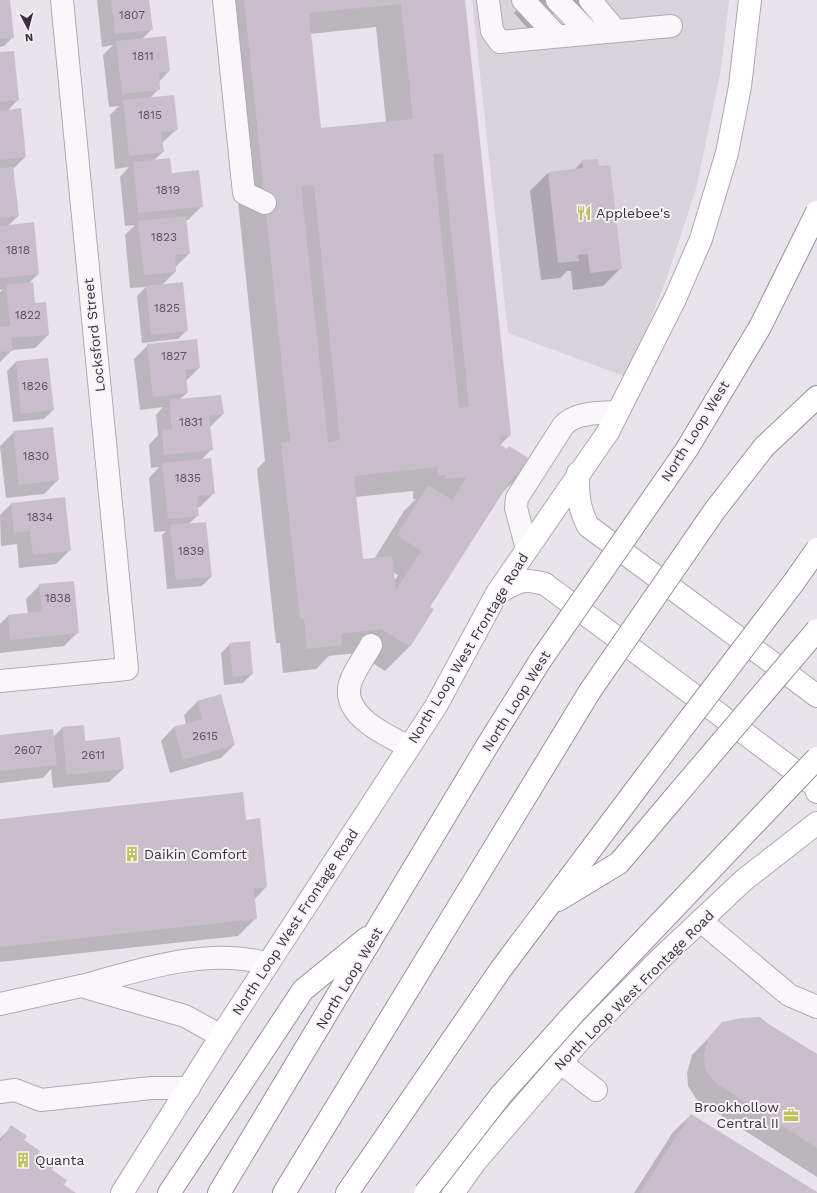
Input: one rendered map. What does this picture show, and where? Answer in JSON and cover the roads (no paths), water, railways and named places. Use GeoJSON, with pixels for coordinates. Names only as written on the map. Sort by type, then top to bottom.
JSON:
{"type":"FeatureCollection","features":[{"type":"Feature","properties":{"kind":"main road","name":"North Loop West Frontage Road"},"geometry":{"type":"LineString","coordinates":[[122,1193],[221,1036],[436,706],[497,594],[578,473],[608,432],[675,299],[701,239],[727,153],[740,86],[750,0]]}},
{"type":"Feature","properties":{"kind":"main road","name":"North Loop West"},"geometry":{"type":"LineString","coordinates":[[219,1193],[540,660],[687,449],[760,327],[817,212]]}},
{"type":"Feature","properties":{"kind":"main road"},"geometry":{"type":"LineString","coordinates":[[284,1193],[590,691],[715,510],[764,446],[817,397]]}},
{"type":"Feature","properties":{"kind":"main road"},"geometry":{"type":"LineString","coordinates":[[578,473],[578,499],[581,513],[588,526],[817,696]]}},
{"type":"Feature","properties":{"kind":"main road"},"geometry":{"type":"LineString","coordinates":[[347,1193],[501,969],[794,582],[817,549]]}},
{"type":"Feature","properties":{"kind":"main road"},"geometry":{"type":"LineString","coordinates":[[497,594],[516,583],[528,580],[545,584],[815,786],[817,792]]}},
{"type":"Feature","properties":{"kind":"main road"},"geometry":{"type":"LineString","coordinates":[[547,907],[619,863],[817,630]]}},
{"type":"Feature","properties":{"kind":"main road"},"geometry":{"type":"LineString","coordinates":[[425,1193],[444,1166],[501,1095],[576,1011],[817,758]]}},
{"type":"Feature","properties":{"kind":"main road","name":"North Loop West Frontage Road"},"geometry":{"type":"LineString","coordinates":[[453,1193],[475,1162],[581,1039],[662,957],[744,880],[814,822]]}},
{"type":"Feature","properties":{"kind":"main road"},"geometry":{"type":"LineString","coordinates":[[169,1193],[303,990],[380,927]]}},
{"type":"Feature","properties":{"kind":"street","name":"Locksford Street"},"geometry":{"type":"LineString","coordinates":[[0,681],[126,669],[62,0]]}},
{"type":"Feature","properties":{"kind":"street"},"geometry":{"type":"LineString","coordinates":[[224,0],[244,193],[265,203]]}},
{"type":"Feature","properties":{"kind":"street"},"geometry":{"type":"LineString","coordinates":[[488,0],[492,31],[500,42],[671,26]]}},
{"type":"Feature","properties":{"kind":"street"},"geometry":{"type":"LineString","coordinates":[[523,0],[587,33]]}},
{"type":"Feature","properties":{"kind":"street"},"geometry":{"type":"LineString","coordinates":[[540,0],[587,33]]}},
{"type":"Feature","properties":{"kind":"street"},"geometry":{"type":"LineString","coordinates":[[557,0],[587,33]]}},
{"type":"Feature","properties":{"kind":"street"},"geometry":{"type":"LineString","coordinates":[[576,0],[587,33]]}},
{"type":"Feature","properties":{"kind":"street"},"geometry":{"type":"LineString","coordinates":[[587,33],[590,0]]}},
{"type":"Feature","properties":{"kind":"street"},"geometry":{"type":"LineString","coordinates":[[527,549],[516,508],[517,498],[563,426],[568,421],[577,417],[618,412]]}},
{"type":"Feature","properties":{"kind":"street"},"geometry":{"type":"LineString","coordinates":[[371,646],[351,680],[349,690],[350,699],[360,715],[371,726],[409,747]]}},
{"type":"Feature","properties":{"kind":"street"},"geometry":{"type":"LineString","coordinates":[[701,921],[789,995],[817,1008]]}},
{"type":"Feature","properties":{"kind":"street"},"geometry":{"type":"LineString","coordinates":[[0,1004],[81,986],[151,967],[214,958],[240,957],[268,964]]}},
{"type":"Feature","properties":{"kind":"street"},"geometry":{"type":"LineString","coordinates":[[81,986],[185,1016],[221,1036]]}},
{"type":"Feature","properties":{"kind":"street"},"geometry":{"type":"LineString","coordinates":[[561,1063],[596,1090]]}},
{"type":"Feature","properties":{"kind":"street"},"geometry":{"type":"LineString","coordinates":[[0,1092],[15,1090],[41,1100],[151,1088],[189,1088]]}},
{"type":"Feature","properties":{"kind":"place","name":"Applebee's"},"geometry":{"type":"Point","coordinates":[584,213]}},
{"type":"Feature","properties":{"kind":"place","name":"Daikin Comfort"},"geometry":{"type":"Point","coordinates":[132,854]}},
{"type":"Feature","properties":{"kind":"place","name":"Brookhollow Central II"},"geometry":{"type":"Point","coordinates":[791,1115]}},
{"type":"Feature","properties":{"kind":"place","name":"Quanta"},"geometry":{"type":"Point","coordinates":[23,1160]}}]}
